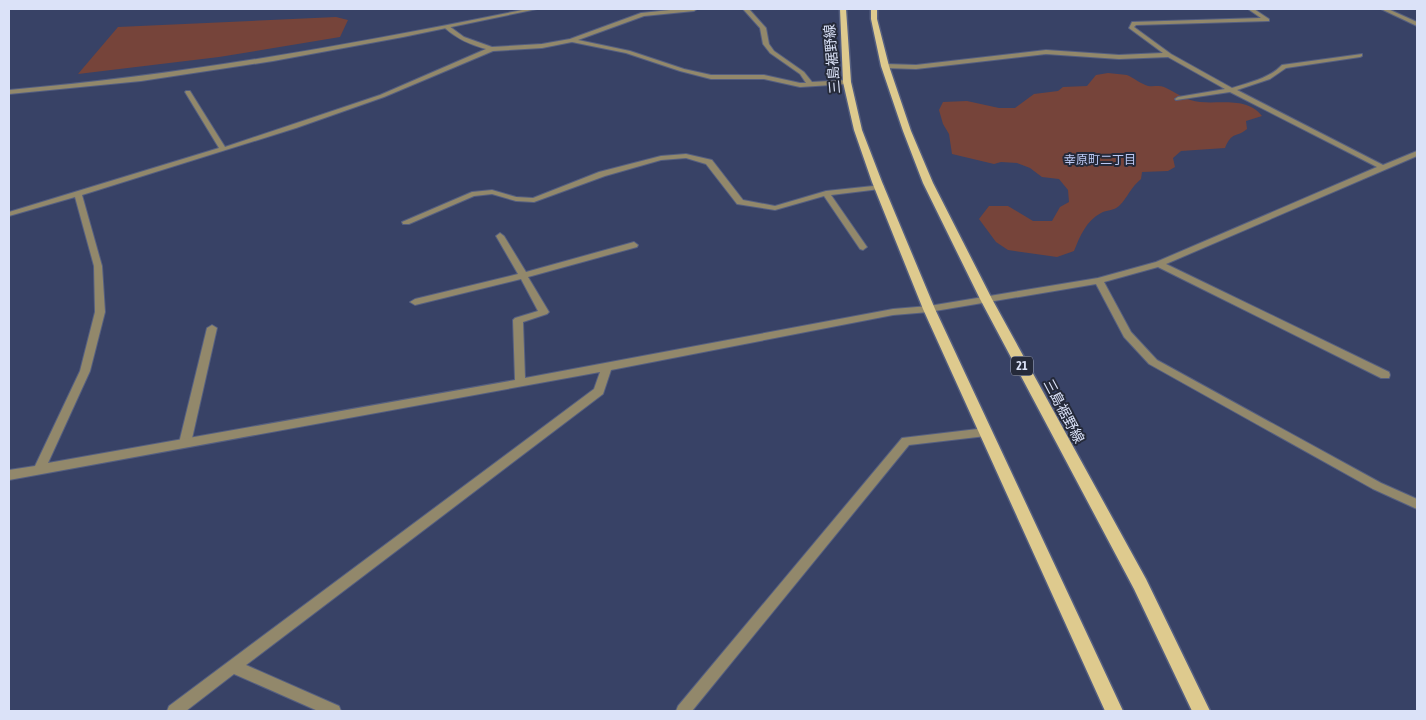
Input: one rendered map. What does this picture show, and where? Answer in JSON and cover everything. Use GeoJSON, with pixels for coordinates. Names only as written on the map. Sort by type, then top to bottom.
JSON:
{"type":"FeatureCollection","features":[{"type":"Feature","properties":{"kind":"main road","name":"三島裾野線"},"geometry":{"type":"LineString","coordinates":[[843,9],[847,82],[858,130],[880,187],[929,309],[1114,711]]}},
{"type":"Feature","properties":{"kind":"main road","name":"三島裾野線"},"geometry":{"type":"LineString","coordinates":[[874,9],[874,20],[885,66],[928,183],[986,299],[1140,584],[1200,711]]}},
{"type":"Feature","properties":{"kind":"street"},"geometry":{"type":"LineString","coordinates":[[9,92],[138,80],[234,66],[335,50],[534,9]]}},
{"type":"Feature","properties":{"kind":"street"},"geometry":{"type":"LineString","coordinates":[[9,214],[223,149],[382,96],[492,49],[542,46],[571,40],[643,14],[694,9]]}},
{"type":"Feature","properties":{"kind":"street"},"geometry":{"type":"LineString","coordinates":[[746,9],[763,28],[766,44],[772,52],[802,73],[811,85]]}},
{"type":"Feature","properties":{"kind":"street"},"geometry":{"type":"LineString","coordinates":[[1251,9],[1267,20],[1134,23],[1131,27],[1169,54],[1231,90],[1384,168]]}},
{"type":"Feature","properties":{"kind":"street"},"geometry":{"type":"LineString","coordinates":[[1384,9],[1417,24]]}},
{"type":"Feature","properties":{"kind":"street"},"geometry":{"type":"LineString","coordinates":[[447,27],[454,34],[466,40],[492,49]]}},
{"type":"Feature","properties":{"kind":"street"},"geometry":{"type":"LineString","coordinates":[[571,40],[628,52],[700,75],[721,78],[764,77],[800,86],[847,82]]}},
{"type":"Feature","properties":{"kind":"street"},"geometry":{"type":"LineString","coordinates":[[885,66],[916,67],[1046,52],[1119,57],[1169,54]]}},
{"type":"Feature","properties":{"kind":"street"},"geometry":{"type":"LineString","coordinates":[[1178,99],[1231,90],[1272,76],[1281,71],[1284,66],[1360,55]]}},
{"type":"Feature","properties":{"kind":"street"},"geometry":{"type":"LineString","coordinates":[[188,92],[223,149]]}},
{"type":"Feature","properties":{"kind":"street"},"geometry":{"type":"LineString","coordinates":[[9,475],[607,367],[893,312],[929,309],[1099,281],[1159,264],[1417,153]]}},
{"type":"Feature","properties":{"kind":"street"},"geometry":{"type":"LineString","coordinates":[[406,222],[472,194],[492,192],[516,199],[534,200],[602,174],[661,158],[686,156],[709,162],[740,202],[775,208],[826,193],[880,187]]}},
{"type":"Feature","properties":{"kind":"street"},"geometry":{"type":"LineString","coordinates":[[826,193],[863,248]]}},
{"type":"Feature","properties":{"kind":"street"},"geometry":{"type":"LineString","coordinates":[[39,470],[85,371],[100,312],[98,266],[78,194]]}},
{"type":"Feature","properties":{"kind":"street"},"geometry":{"type":"LineString","coordinates":[[500,236],[544,312],[518,320],[520,383]]}},
{"type":"Feature","properties":{"kind":"street"},"geometry":{"type":"LineString","coordinates":[[415,302],[523,276],[634,245]]}},
{"type":"Feature","properties":{"kind":"street"},"geometry":{"type":"LineString","coordinates":[[1159,264],[1385,375]]}},
{"type":"Feature","properties":{"kind":"street"},"geometry":{"type":"LineString","coordinates":[[1099,281],[1126,333],[1137,348],[1153,362],[1377,486],[1417,504]]}},
{"type":"Feature","properties":{"kind":"street"},"geometry":{"type":"LineString","coordinates":[[185,444],[212,328]]}},
{"type":"Feature","properties":{"kind":"street"},"geometry":{"type":"LineString","coordinates":[[174,711],[599,391],[607,367]]}},
{"type":"Feature","properties":{"kind":"street"},"geometry":{"type":"LineString","coordinates":[[683,711],[906,441],[986,432]]}},
{"type":"Feature","properties":{"kind":"street"},"geometry":{"type":"LineString","coordinates":[[233,667],[334,711]]}},
{"type":"Feature","properties":{"kind":"shaded area"},"geometry":{"type":"Polygon","coordinates":[[[336,17],[348,20],[340,37],[219,57],[78,74],[118,27],[336,17]]]}},
{"type":"Feature","properties":{"kind":"shaded area"},"geometry":{"type":"Polygon","coordinates":[[[1108,73],[1127,75],[1148,86],[1164,87],[1195,101],[1233,103],[1249,106],[1262,116],[1246,121],[1247,129],[1232,137],[1225,148],[1181,151],[1173,158],[1175,167],[1168,171],[1142,172],[1141,179],[1119,206],[1101,213],[1091,220],[1081,234],[1074,251],[1057,257],[1008,250],[996,242],[979,219],[989,206],[1008,206],[1033,221],[1052,221],[1060,207],[1069,202],[1068,190],[1059,179],[1042,177],[1030,168],[1017,163],[1001,162],[994,164],[952,154],[949,134],[943,124],[939,110],[943,102],[967,101],[999,108],[1015,108],[1034,94],[1058,91],[1063,87],[1087,86],[1096,75],[1108,73]]]}},
{"type":"Feature","properties":{"kind":"district","name":"幸原町二丁目"},"geometry":{"type":"Point","coordinates":[1100,160]}}]}
